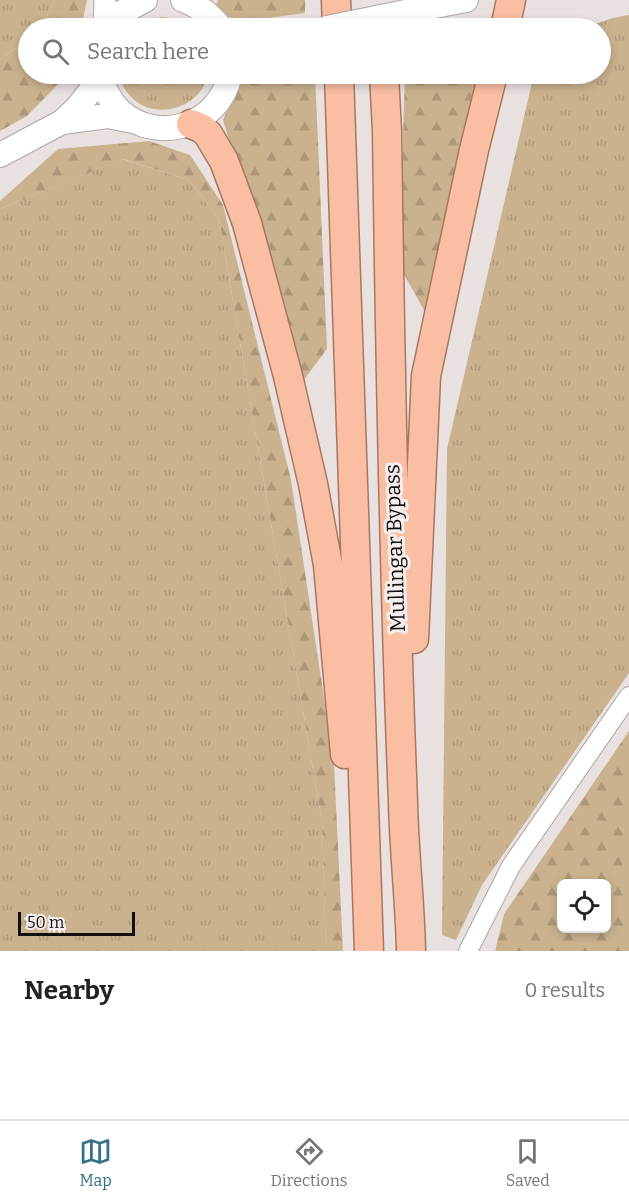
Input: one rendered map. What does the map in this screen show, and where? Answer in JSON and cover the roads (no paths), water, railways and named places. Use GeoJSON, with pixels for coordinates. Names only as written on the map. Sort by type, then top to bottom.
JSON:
{"type":"FeatureCollection","features":[{"type":"Feature","properties":{"kind":"highway"},"geometry":{"type":"LineString","coordinates":[[336,0],[337,18]]}},
{"type":"Feature","properties":{"kind":"highway"},"geometry":{"type":"LineString","coordinates":[[380,0],[381,18]]}},
{"type":"Feature","properties":{"kind":"highway"},"geometry":{"type":"LineString","coordinates":[[507,18],[511,0]]}},
{"type":"Feature","properties":{"kind":"highway","name":"Mullingar Bypass"},"geometry":{"type":"LineString","coordinates":[[339,84],[369,951]]}},
{"type":"Feature","properties":{"kind":"highway","name":"Mullingar Bypass"},"geometry":{"type":"LineString","coordinates":[[385,84],[393,503],[403,805],[411,951]]}},
{"type":"Feature","properties":{"kind":"highway"},"geometry":{"type":"LineString","coordinates":[[409,893],[415,806],[414,635],[426,376],[474,150],[490,84]]}},
{"type":"Feature","properties":{"kind":"highway"},"geometry":{"type":"LineString","coordinates":[[191,124],[201,128],[207,134],[224,161],[247,223],[288,376],[313,484],[328,565],[342,714],[352,857],[355,951]]}},
{"type":"Feature","properties":{"kind":"main road"},"geometry":{"type":"LineString","coordinates":[[117,18],[121,13],[145,0]]}},
{"type":"Feature","properties":{"kind":"main road"},"geometry":{"type":"LineString","coordinates":[[183,0],[196,4],[212,18]]}},
{"type":"Feature","properties":{"kind":"main road"},"geometry":{"type":"LineString","coordinates":[[376,18],[466,0]]}},
{"type":"Feature","properties":{"kind":"main road"},"geometry":{"type":"LineString","coordinates":[[0,155],[62,122],[76,109],[94,84]]}},
{"type":"Feature","properties":{"kind":"main road"},"geometry":{"type":"LineString","coordinates":[[103,84],[107,95],[119,110],[135,122]]}},
{"type":"Feature","properties":{"kind":"main road"},"geometry":{"type":"LineString","coordinates":[[62,122],[108,116],[153,128],[173,129],[191,124],[207,114],[220,100],[228,84]]}},
{"type":"Feature","properties":{"kind":"street"},"geometry":{"type":"LineString","coordinates":[[104,18],[105,0]]}},
{"type":"Feature","properties":{"kind":"street"},"geometry":{"type":"LineString","coordinates":[[468,951],[511,866],[629,696]]}}]}
